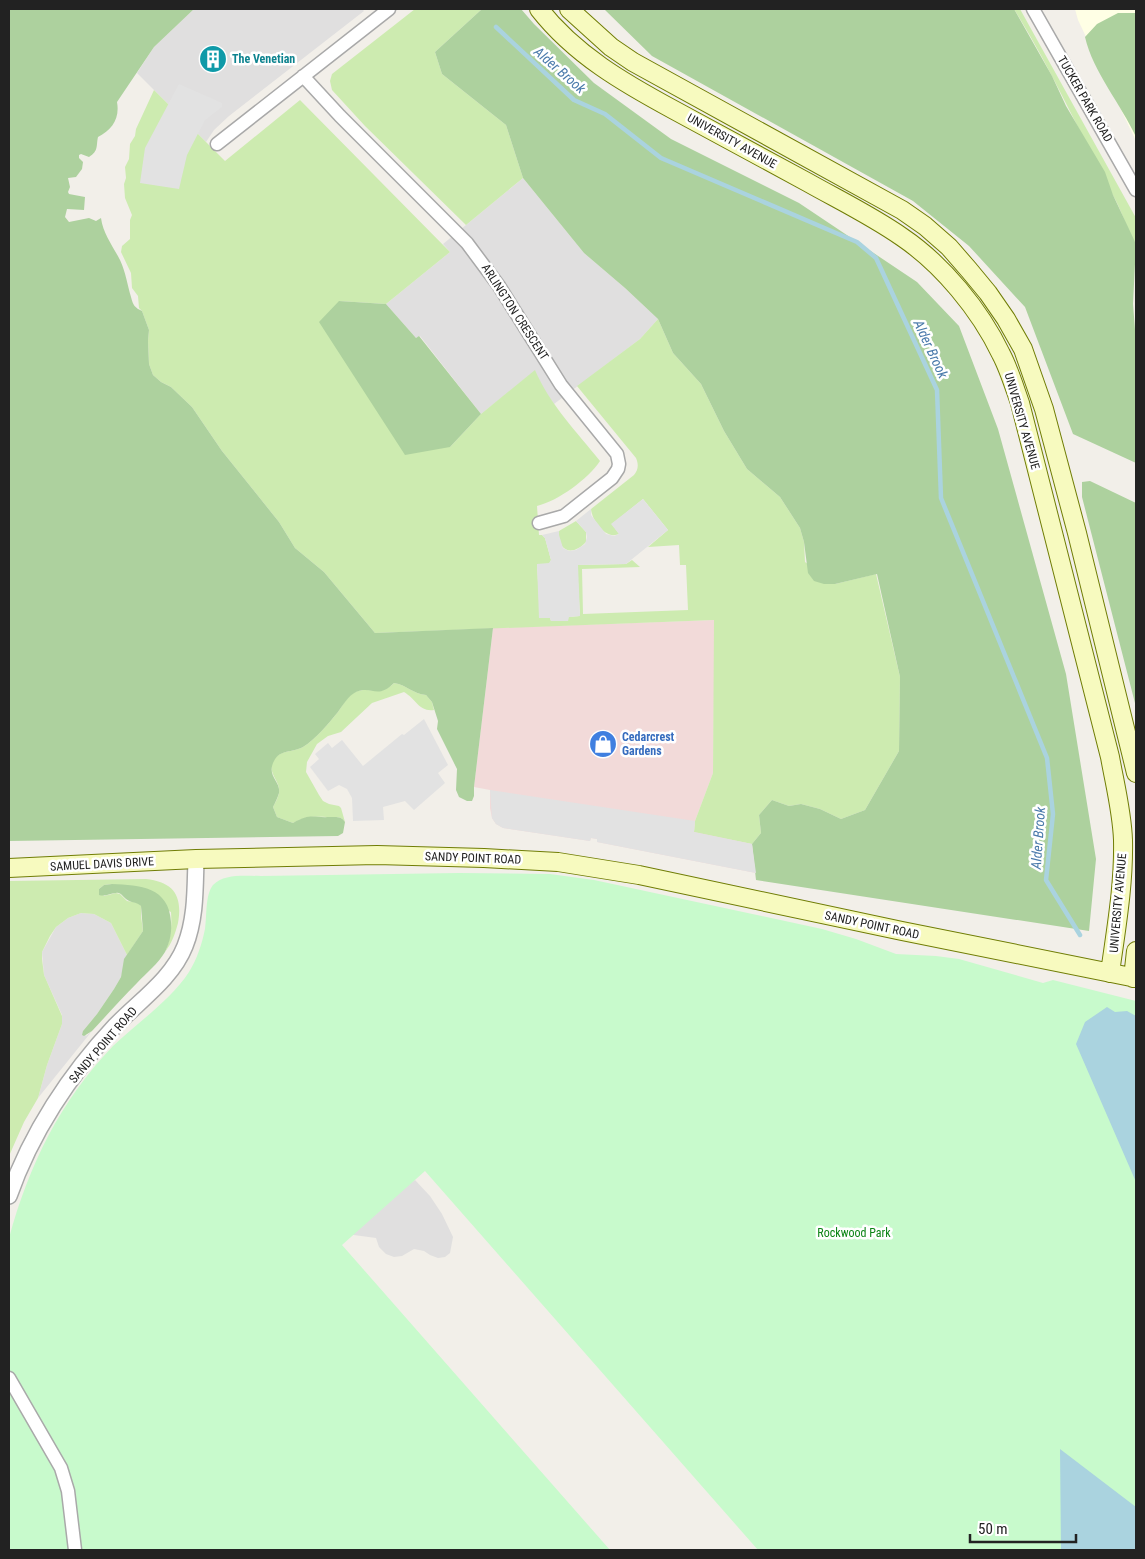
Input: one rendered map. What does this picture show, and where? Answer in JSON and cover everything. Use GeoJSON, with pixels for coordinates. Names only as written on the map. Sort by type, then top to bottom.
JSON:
{"type":"FeatureCollection","features":[{"type":"Feature","properties":{"kind":"main road","name":"UNIVERSITY AVENUE"},"geometry":{"type":"LineString","coordinates":[[539,9],[568,40],[612,75],[865,214],[903,238],[927,256],[968,302],[1001,353],[1011,375],[1020,403],[1114,780],[1121,816],[1122,870],[1120,902],[1110,973]]}},
{"type":"Feature","properties":{"kind":"main road","name":"UNIVERSITY AVENUE"},"geometry":{"type":"LineString","coordinates":[[569,9],[611,47],[633,62],[902,210],[925,226],[948,247],[988,293],[1023,349],[1042,402],[1077,533],[1136,772]]}},
{"type":"Feature","properties":{"kind":"main road","name":"SANDY POINT ROAD"},"geometry":{"type":"LineString","coordinates":[[196,859],[377,855],[523,859],[567,864],[649,877],[1135,978]]}},
{"type":"Feature","properties":{"kind":"main road","name":"SAMUEL DAVIS DRIVE"},"geometry":{"type":"LineString","coordinates":[[9,868],[196,859]]}},
{"type":"Feature","properties":{"kind":"main road","name":"UNIVERSITY AVENUE"},"geometry":{"type":"LineString","coordinates":[[1135,978],[1136,950]]}},
{"type":"Feature","properties":{"kind":"street"},"geometry":{"type":"LineString","coordinates":[[217,144],[389,9]]}},
{"type":"Feature","properties":{"kind":"street","name":"TUCKER PARK ROAD"},"geometry":{"type":"LineString","coordinates":[[1033,9],[1136,190]]}},
{"type":"Feature","properties":{"kind":"street","name":"ARLINGTON CRESCENT"},"geometry":{"type":"LineString","coordinates":[[303,76],[340,116],[467,243],[500,286],[561,385],[616,454],[619,464],[612,478],[564,516],[539,523]]}},
{"type":"Feature","properties":{"kind":"street","name":"SANDY POINT ROAD"},"geometry":{"type":"LineString","coordinates":[[9,1196],[34,1138],[70,1082],[115,1026],[176,964],[185,946],[192,921],[196,859]]}},
{"type":"Feature","properties":{"kind":"street"},"geometry":{"type":"LineString","coordinates":[[9,1378],[61,1468],[68,1491],[75,1550]]}},
{"type":"Feature","properties":{"kind":"shaded area"},"geometry":{"type":"Polygon","coordinates":[[[194,9],[362,9],[364,11],[229,116],[214,130],[206,142],[137,73],[154,47],[194,9]]]}},
{"type":"Feature","properties":{"kind":"shaded area"},"geometry":{"type":"Polygon","coordinates":[[[1075,9],[1136,9],[1136,141],[1078,20],[1075,9]]]}},
{"type":"Feature","properties":{"kind":"shaded area"},"geometry":{"type":"Polygon","coordinates":[[[179,84],[222,103],[222,107],[205,120],[187,155],[179,189],[140,183],[145,148],[179,84]]]}},
{"type":"Feature","properties":{"kind":"shaded area"},"geometry":{"type":"Polygon","coordinates":[[[523,178],[584,253],[658,319],[640,339],[554,404],[543,389],[535,371],[481,414],[420,336],[416,338],[386,304],[450,252],[443,244],[523,178]]]}},
{"type":"Feature","properties":{"kind":"shaded area"},"geometry":{"type":"Polygon","coordinates":[[[643,499],[668,530],[626,564],[578,565],[580,616],[569,617],[568,621],[551,621],[550,618],[539,618],[537,564],[549,563],[551,560],[545,538],[542,535],[559,531],[563,548],[569,551],[576,550],[585,544],[587,537],[586,532],[576,521],[591,509],[591,515],[606,534],[614,536],[619,534],[611,524],[643,499]]]}},
{"type":"Feature","properties":{"kind":"shaded area"},"geometry":{"type":"Polygon","coordinates":[[[715,620],[713,773],[695,821],[694,831],[752,844],[756,873],[597,842],[597,839],[591,838],[590,841],[503,828],[496,824],[492,818],[490,808],[490,790],[474,787],[493,628],[715,620]]]}},
{"type":"Feature","properties":{"kind":"shaded area"},"geometry":{"type":"Polygon","coordinates":[[[424,719],[448,765],[438,773],[445,783],[414,810],[405,801],[383,807],[384,820],[353,821],[352,798],[347,789],[339,785],[328,791],[310,767],[319,759],[315,754],[328,743],[332,748],[342,740],[363,766],[402,734],[404,735],[424,719]]]}},
{"type":"Feature","properties":{"kind":"shaded area"},"geometry":{"type":"Polygon","coordinates":[[[490,790],[695,821],[694,832],[752,844],[756,873],[597,842],[597,839],[591,838],[590,841],[503,828],[496,824],[492,818],[490,790]]]}},
{"type":"Feature","properties":{"kind":"shaded area"},"geometry":{"type":"Polygon","coordinates":[[[81,913],[94,914],[111,923],[127,955],[121,977],[97,1014],[83,1031],[86,1036],[92,1031],[38,1098],[47,1065],[62,1024],[62,1015],[44,975],[42,952],[56,927],[68,918],[81,913]]]}},
{"type":"Feature","properties":{"kind":"shaded area"},"geometry":{"type":"Polygon","coordinates":[[[415,1180],[430,1196],[442,1214],[453,1237],[450,1253],[445,1257],[438,1258],[424,1251],[414,1249],[402,1256],[394,1257],[386,1254],[379,1247],[376,1238],[339,1233],[415,1180]]]}},
{"type":"Feature","properties":{"kind":"green space"},"geometry":{"type":"Polygon","coordinates":[[[9,9],[194,9],[154,47],[117,102],[116,119],[107,131],[98,137],[94,152],[89,157],[79,155],[83,162],[82,169],[76,177],[68,178],[70,187],[68,192],[69,194],[85,197],[84,210],[67,209],[65,217],[69,222],[89,218],[96,221],[101,218],[106,235],[122,265],[133,302],[142,311],[149,330],[149,364],[153,375],[171,387],[192,407],[222,451],[279,522],[295,548],[324,572],[375,633],[493,628],[472,801],[459,797],[456,790],[457,769],[437,729],[438,721],[432,702],[426,695],[394,683],[383,691],[362,690],[353,694],[313,740],[299,749],[283,753],[277,757],[272,766],[273,775],[279,789],[279,795],[273,807],[277,817],[293,823],[308,817],[340,818],[345,822],[343,833],[338,836],[9,841],[9,9]]]}},
{"type":"Feature","properties":{"kind":"green space"},"geometry":{"type":"Polygon","coordinates":[[[415,9],[482,9],[435,52],[442,74],[506,125],[523,178],[466,225],[365,126],[332,90],[330,81],[332,74],[415,9]]]}},
{"type":"Feature","properties":{"kind":"green space"},"geometry":{"type":"Polygon","coordinates":[[[482,9],[521,9],[594,83],[671,139],[799,203],[917,282],[959,326],[998,429],[1066,674],[1096,859],[1089,931],[756,880],[752,844],[761,833],[759,815],[772,800],[789,806],[801,804],[820,809],[841,819],[865,810],[899,751],[900,677],[877,574],[835,584],[824,584],[814,581],[808,573],[800,528],[780,497],[747,469],[724,431],[701,384],[673,353],[658,319],[584,253],[523,178],[506,125],[442,74],[435,52],[482,9]]]}},
{"type":"Feature","properties":{"kind":"green space"},"geometry":{"type":"Polygon","coordinates":[[[604,9],[1014,9],[1052,76],[1066,106],[1105,172],[1113,195],[1136,244],[1133,304],[1136,342],[1136,463],[1073,434],[1025,307],[969,246],[913,201],[652,56],[604,9]]]}},
{"type":"Feature","properties":{"kind":"green space"},"geometry":{"type":"Polygon","coordinates":[[[1014,9],[1020,9],[1136,218],[1136,244],[1054,79],[1014,9]]]}},
{"type":"Feature","properties":{"kind":"green space"},"geometry":{"type":"Polygon","coordinates":[[[1118,13],[1136,13],[1136,137],[1094,63],[1085,37],[1097,24],[1118,13]]]}},
{"type":"Feature","properties":{"kind":"green space"},"geometry":{"type":"Polygon","coordinates":[[[154,90],[225,161],[300,100],[450,252],[386,304],[339,301],[450,447],[481,414],[535,370],[556,407],[600,461],[588,475],[572,488],[554,499],[537,506],[539,535],[545,538],[551,560],[549,564],[537,564],[540,618],[550,618],[551,621],[568,620],[568,617],[580,616],[577,565],[626,564],[632,560],[640,567],[582,569],[583,614],[688,610],[686,565],[680,565],[679,545],[648,547],[668,530],[643,499],[612,524],[619,534],[614,535],[605,532],[594,519],[591,509],[634,475],[638,463],[636,458],[577,386],[640,339],[658,319],[673,353],[701,384],[724,431],[747,469],[780,497],[800,528],[804,542],[805,562],[835,584],[876,574],[900,677],[899,751],[865,810],[841,819],[820,809],[801,804],[789,806],[772,800],[759,815],[761,833],[752,844],[694,832],[695,821],[713,773],[714,620],[375,633],[324,572],[295,548],[279,522],[222,451],[192,407],[171,387],[153,375],[149,364],[149,330],[139,308],[138,296],[132,288],[131,273],[121,252],[122,246],[130,239],[130,220],[132,215],[125,198],[125,167],[129,159],[130,144],[154,90]]]}},
{"type":"Feature","properties":{"kind":"green space"},"geometry":{"type":"Polygon","coordinates":[[[339,301],[386,304],[416,338],[419,336],[481,414],[450,447],[405,455],[319,322],[339,301]]]}},
{"type":"Feature","properties":{"kind":"green space"},"geometry":{"type":"Polygon","coordinates":[[[1090,481],[1136,503],[1136,707],[1082,497],[1082,482],[1090,481]]]}},
{"type":"Feature","properties":{"kind":"green space"},"geometry":{"type":"Polygon","coordinates":[[[576,521],[586,532],[586,542],[576,549],[566,550],[560,543],[559,531],[576,521]]]}},
{"type":"Feature","properties":{"kind":"green space"},"geometry":{"type":"Polygon","coordinates":[[[394,683],[426,695],[432,702],[434,710],[421,707],[404,692],[372,703],[341,732],[328,736],[317,744],[307,762],[306,772],[319,795],[323,801],[341,808],[345,822],[339,817],[315,817],[293,823],[277,817],[273,807],[278,797],[279,789],[272,770],[273,761],[276,757],[299,749],[313,740],[338,712],[347,698],[355,692],[384,689],[394,683]]]}},
{"type":"Feature","properties":{"kind":"green space","name":"Rockwood Park"},"geometry":{"type":"Polygon","coordinates":[[[459,873],[550,874],[594,880],[822,929],[896,954],[959,959],[1043,983],[1053,980],[1136,1001],[1136,1550],[758,1550],[425,1171],[342,1245],[610,1550],[9,1550],[9,1238],[26,1185],[37,1160],[49,1135],[77,1089],[113,1046],[163,1002],[189,972],[197,957],[204,935],[210,889],[218,881],[229,877],[243,876],[459,873]]]}},
{"type":"Feature","properties":{"kind":"green space"},"geometry":{"type":"Polygon","coordinates":[[[146,879],[163,883],[169,887],[174,892],[179,905],[178,923],[170,945],[165,952],[171,932],[171,912],[112,884],[104,885],[99,889],[104,896],[120,894],[127,901],[139,903],[141,906],[143,931],[127,955],[111,923],[94,914],[81,913],[68,918],[56,927],[42,952],[44,975],[62,1016],[62,1024],[47,1065],[38,1098],[24,1122],[9,1156],[9,881],[146,879]]]}},
{"type":"Feature","properties":{"kind":"green space"},"geometry":{"type":"Polygon","coordinates":[[[104,885],[142,887],[159,895],[165,901],[169,910],[170,937],[165,952],[159,961],[92,1031],[84,1036],[82,1035],[83,1031],[97,1014],[121,977],[124,959],[143,931],[141,906],[119,893],[99,895],[99,889],[104,885]]]}},
{"type":"Feature","properties":{"kind":"water"},"geometry":{"type":"Polygon","coordinates":[[[1107,1007],[1115,1012],[1127,1011],[1136,1016],[1136,1182],[1076,1044],[1085,1022],[1107,1007]]]}},
{"type":"Feature","properties":{"kind":"water"},"geometry":{"type":"Polygon","coordinates":[[[1060,1449],[1136,1507],[1136,1550],[1061,1550],[1060,1449]]]}},
{"type":"Feature","properties":{"kind":"waterway","name":"Alder Brook"},"geometry":{"type":"LineString","coordinates":[[496,27],[574,100],[605,114],[661,158],[857,242],[876,258],[937,390],[941,498],[1047,758],[1053,814],[1046,880],[1080,935]]}},
{"type":"Feature","properties":{"kind":"place","name":"The Venetian"},"geometry":{"type":"Point","coordinates":[213,59]}},
{"type":"Feature","properties":{"kind":"place","name":"Cedarcrest Gardens"},"geometry":{"type":"Point","coordinates":[603,744]}}]}
